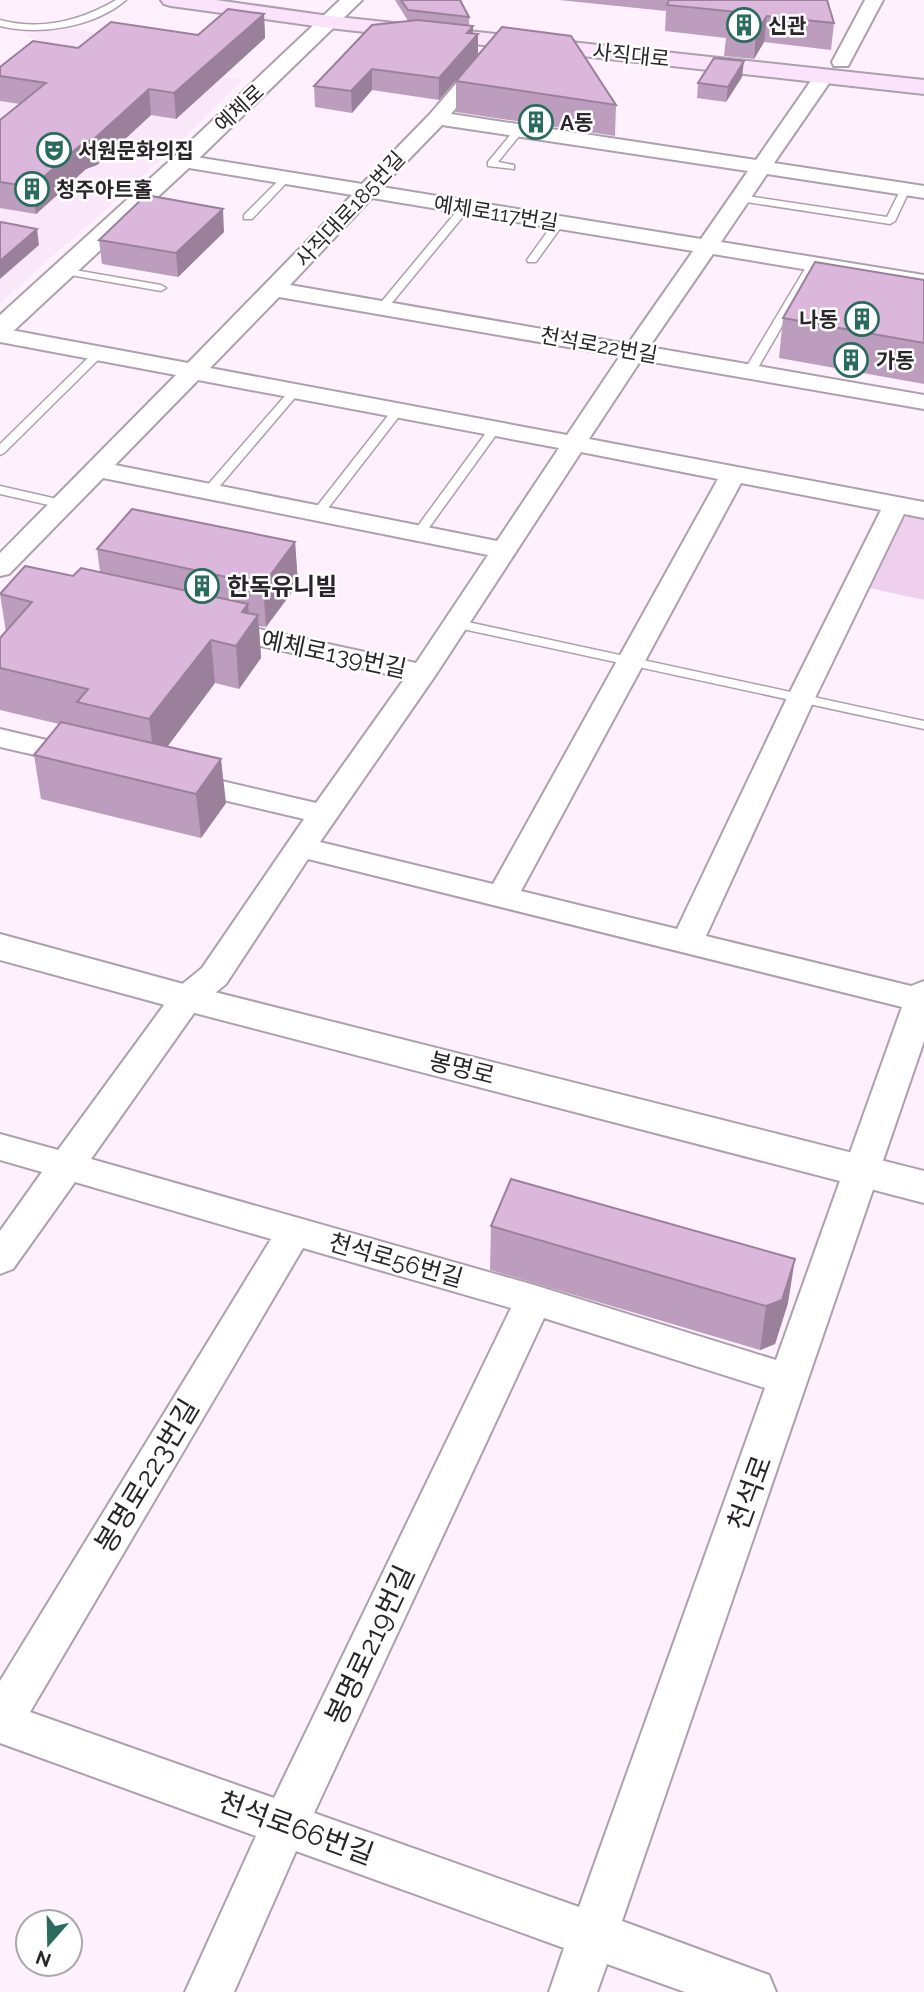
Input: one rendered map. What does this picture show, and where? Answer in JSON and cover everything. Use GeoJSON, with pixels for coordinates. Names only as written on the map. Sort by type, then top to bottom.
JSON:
{"type":"FeatureCollection","features":[{"type":"Feature","properties":{"kind":"main road","name":"사직대로"},"geometry":{"type":"LineString","coordinates":[[171,0],[341,10],[924,71]]}},
{"type":"Feature","properties":{"kind":"main road","name":"사직대로"},"geometry":{"type":"LineString","coordinates":[[278,0],[503,41],[924,87]]}},
{"type":"Feature","properties":{"kind":"street"},"geometry":{"type":"LineString","coordinates":[[841,62],[874,0]]}},
{"type":"Feature","properties":{"kind":"street","name":"예체로"},"geometry":{"type":"LineString","coordinates":[[0,329],[183,161],[341,10]]}},
{"type":"Feature","properties":{"kind":"street","name":"사직대로185번길"},"geometry":{"type":"LineString","coordinates":[[5,577],[62,504],[274,289],[437,118],[503,41]]}},
{"type":"Feature","properties":{"kind":"street"},"geometry":{"type":"LineString","coordinates":[[0,1259],[187,998],[214,976],[300,847],[423,673],[635,351],[824,76]]}},
{"type":"Feature","properties":{"kind":"street"},"geometry":{"type":"LineString","coordinates":[[437,118],[915,190]]}},
{"type":"Feature","properties":{"kind":"street","name":"예체로117번길"},"geometry":{"type":"LineString","coordinates":[[183,161],[924,282]]}},
{"type":"Feature","properties":{"kind":"street","name":"천석로22번길"},"geometry":{"type":"LineString","coordinates":[[274,289],[924,402]]}},
{"type":"Feature","properties":{"kind":"street"},"geometry":{"type":"LineString","coordinates":[[0,335],[924,510]]}},
{"type":"Feature","properties":{"kind":"street"},"geometry":{"type":"LineString","coordinates":[[97,469],[503,550]]}},
{"type":"Feature","properties":{"kind":"street"},"geometry":{"type":"LineString","coordinates":[[502,897],[733,474]]}},
{"type":"Feature","properties":{"kind":"street"},"geometry":{"type":"LineString","coordinates":[[687,943],[801,698],[896,505]]}},
{"type":"Feature","properties":{"kind":"street","name":"예체로139번길"},"geometry":{"type":"LineString","coordinates":[[191,622],[423,673]]}},
{"type":"Feature","properties":{"kind":"street"},"geometry":{"type":"LineString","coordinates":[[0,738],[104,762]]}},
{"type":"Feature","properties":{"kind":"street"},"geometry":{"type":"LineString","coordinates":[[150,773],[323,814]]}},
{"type":"Feature","properties":{"kind":"street"},"geometry":{"type":"LineString","coordinates":[[300,847],[687,943],[923,998]]}},
{"type":"Feature","properties":{"kind":"street","name":"봉명로"},"geometry":{"type":"LineString","coordinates":[[0,947],[187,998],[924,1187]]}},
{"type":"Feature","properties":{"kind":"street","name":"천석로"},"geometry":{"type":"LineString","coordinates":[[573,1992],[923,998]]}},
{"type":"Feature","properties":{"kind":"street","name":"천석로56번길"},"geometry":{"type":"LineString","coordinates":[[0,1147],[534,1300],[790,1380]]}},
{"type":"Feature","properties":{"kind":"street","name":"봉명로223번길"},"geometry":{"type":"LineString","coordinates":[[0,1722],[295,1230]]}},
{"type":"Feature","properties":{"kind":"street","name":"봉명로219번길"},"geometry":{"type":"LineString","coordinates":[[209,1992],[285,1824],[534,1300]]}},
{"type":"Feature","properties":{"kind":"street","name":"천석로66번길"},"geometry":{"type":"LineString","coordinates":[[0,1722],[752,1992]]}},
{"type":"Feature","properties":{"kind":"lane"},"geometry":{"type":"LineString","coordinates":[[0,23],[12,28],[40,29],[73,21],[109,8],[122,0]]}},
{"type":"Feature","properties":{"kind":"lane"},"geometry":{"type":"LineString","coordinates":[[0,36],[12,28]]}},
{"type":"Feature","properties":{"kind":"lane"},"geometry":{"type":"LineString","coordinates":[[511,167],[491,164],[519,130]]}},
{"type":"Feature","properties":{"kind":"lane"},"geometry":{"type":"LineString","coordinates":[[248,217],[286,178]]}},
{"type":"Feature","properties":{"kind":"lane"},"geometry":{"type":"LineString","coordinates":[[740,198],[890,221],[915,190]]}},
{"type":"Feature","properties":{"kind":"lane"},"geometry":{"type":"LineString","coordinates":[[382,308],[465,208]]}},
{"type":"Feature","properties":{"kind":"lane"},"geometry":{"type":"LineString","coordinates":[[532,260],[559,223]]}},
{"type":"Feature","properties":{"kind":"lane"},"geometry":{"type":"LineString","coordinates":[[750,371],[813,264]]}},
{"type":"Feature","properties":{"kind":"lane"},"geometry":{"type":"LineString","coordinates":[[63,271],[161,289]]}},
{"type":"Feature","properties":{"kind":"lane"},"geometry":{"type":"LineString","coordinates":[[0,451],[98,354]]}},
{"type":"Feature","properties":{"kind":"lane"},"geometry":{"type":"LineString","coordinates":[[209,491],[295,391]]}},
{"type":"Feature","properties":{"kind":"lane"},"geometry":{"type":"LineString","coordinates":[[318,513],[398,410]]}},
{"type":"Feature","properties":{"kind":"lane"},"geometry":{"type":"LineString","coordinates":[[419,533],[495,428]]}},
{"type":"Feature","properties":{"kind":"lane"},"geometry":{"type":"LineString","coordinates":[[0,490],[62,504]]}},
{"type":"Feature","properties":{"kind":"lane"},"geometry":{"type":"LineString","coordinates":[[454,623],[924,725]]}},
{"type":"Feature","properties":{"kind":"shaded area"},"geometry":{"type":"Polygon","coordinates":[[[60,27],[169,42],[217,76],[242,80],[165,156],[0,303],[0,90],[50,44],[28,37],[36,31],[60,27]]]}},
{"type":"Feature","properties":{"kind":"shaded area"},"geometry":{"type":"Polygon","coordinates":[[[909,516],[924,518],[924,600],[865,587],[896,523],[909,516]]]}},
{"type":"Feature","properties":{"kind":"building"},"geometry":{"type":"Polygon","coordinates":[[[401,0],[460,0],[469,17],[408,10],[401,0]]]}},
{"type":"Feature","properties":{"kind":"building"},"geometry":{"type":"Polygon","coordinates":[[[669,0],[827,0],[834,23],[767,16],[756,32],[727,29],[738,12],[667,5],[669,0]]]}},
{"type":"Feature","properties":{"kind":"building"},"geometry":{"type":"Polygon","coordinates":[[[228,9],[264,14],[174,93],[149,89],[94,139],[83,143],[32,187],[0,182],[0,120],[46,83],[0,76],[0,67],[33,41],[78,48],[111,22],[198,35],[228,9]]]}},
{"type":"Feature","properties":{"kind":"building"},"geometry":{"type":"Polygon","coordinates":[[[418,20],[473,26],[467,33],[478,34],[439,78],[372,69],[351,91],[314,86],[372,25],[418,20]]]}},
{"type":"Feature","properties":{"kind":"building"},"geometry":{"type":"Polygon","coordinates":[[[502,27],[571,36],[616,105],[456,81],[502,27]]]}},
{"type":"Feature","properties":{"kind":"building"},"geometry":{"type":"Polygon","coordinates":[[[714,58],[744,61],[728,87],[698,83],[714,58]]]}},
{"type":"Feature","properties":{"kind":"building"},"geometry":{"type":"Polygon","coordinates":[[[146,195],[223,209],[176,253],[99,240],[146,195]]]}},
{"type":"Feature","properties":{"kind":"building"},"geometry":{"type":"Polygon","coordinates":[[[0,223],[37,229],[0,261],[0,223]]]}},
{"type":"Feature","properties":{"kind":"building"},"geometry":{"type":"Polygon","coordinates":[[[815,262],[924,280],[924,343],[783,318],[815,262]]]}},
{"type":"Feature","properties":{"kind":"building"},"geometry":{"type":"Polygon","coordinates":[[[132,509],[295,542],[263,585],[97,549],[132,509]]]}},
{"type":"Feature","properties":{"kind":"building"},"geometry":{"type":"Polygon","coordinates":[[[25,566],[73,576],[81,568],[248,604],[242,612],[258,615],[236,646],[211,640],[149,719],[77,702],[88,689],[0,668],[0,638],[32,602],[0,594],[25,566]]]}},
{"type":"Feature","properties":{"kind":"building"},"geometry":{"type":"Polygon","coordinates":[[[61,722],[221,759],[196,794],[34,755],[61,722]]]}},
{"type":"Feature","properties":{"kind":"building"},"geometry":{"type":"Polygon","coordinates":[[[511,1179],[795,1259],[782,1300],[766,1306],[491,1226],[511,1179]]]}},
{"type":"Feature","properties":{"kind":"place","name":"신관"},"geometry":{"type":"Point","coordinates":[744,25]}},
{"type":"Feature","properties":{"kind":"place","name":"A동"},"geometry":{"type":"Point","coordinates":[536,122]}},
{"type":"Feature","properties":{"kind":"place","name":"서원문화의집"},"geometry":{"type":"Point","coordinates":[54,150]}},
{"type":"Feature","properties":{"kind":"place","name":"청주아트홀"},"geometry":{"type":"Point","coordinates":[32,189]}},
{"type":"Feature","properties":{"kind":"place","name":"나동"},"geometry":{"type":"Point","coordinates":[862,319]}},
{"type":"Feature","properties":{"kind":"place","name":"가동"},"geometry":{"type":"Point","coordinates":[851,360]}},
{"type":"Feature","properties":{"kind":"place","name":"한독유니빌"},"geometry":{"type":"Point","coordinates":[202,586]}}]}
